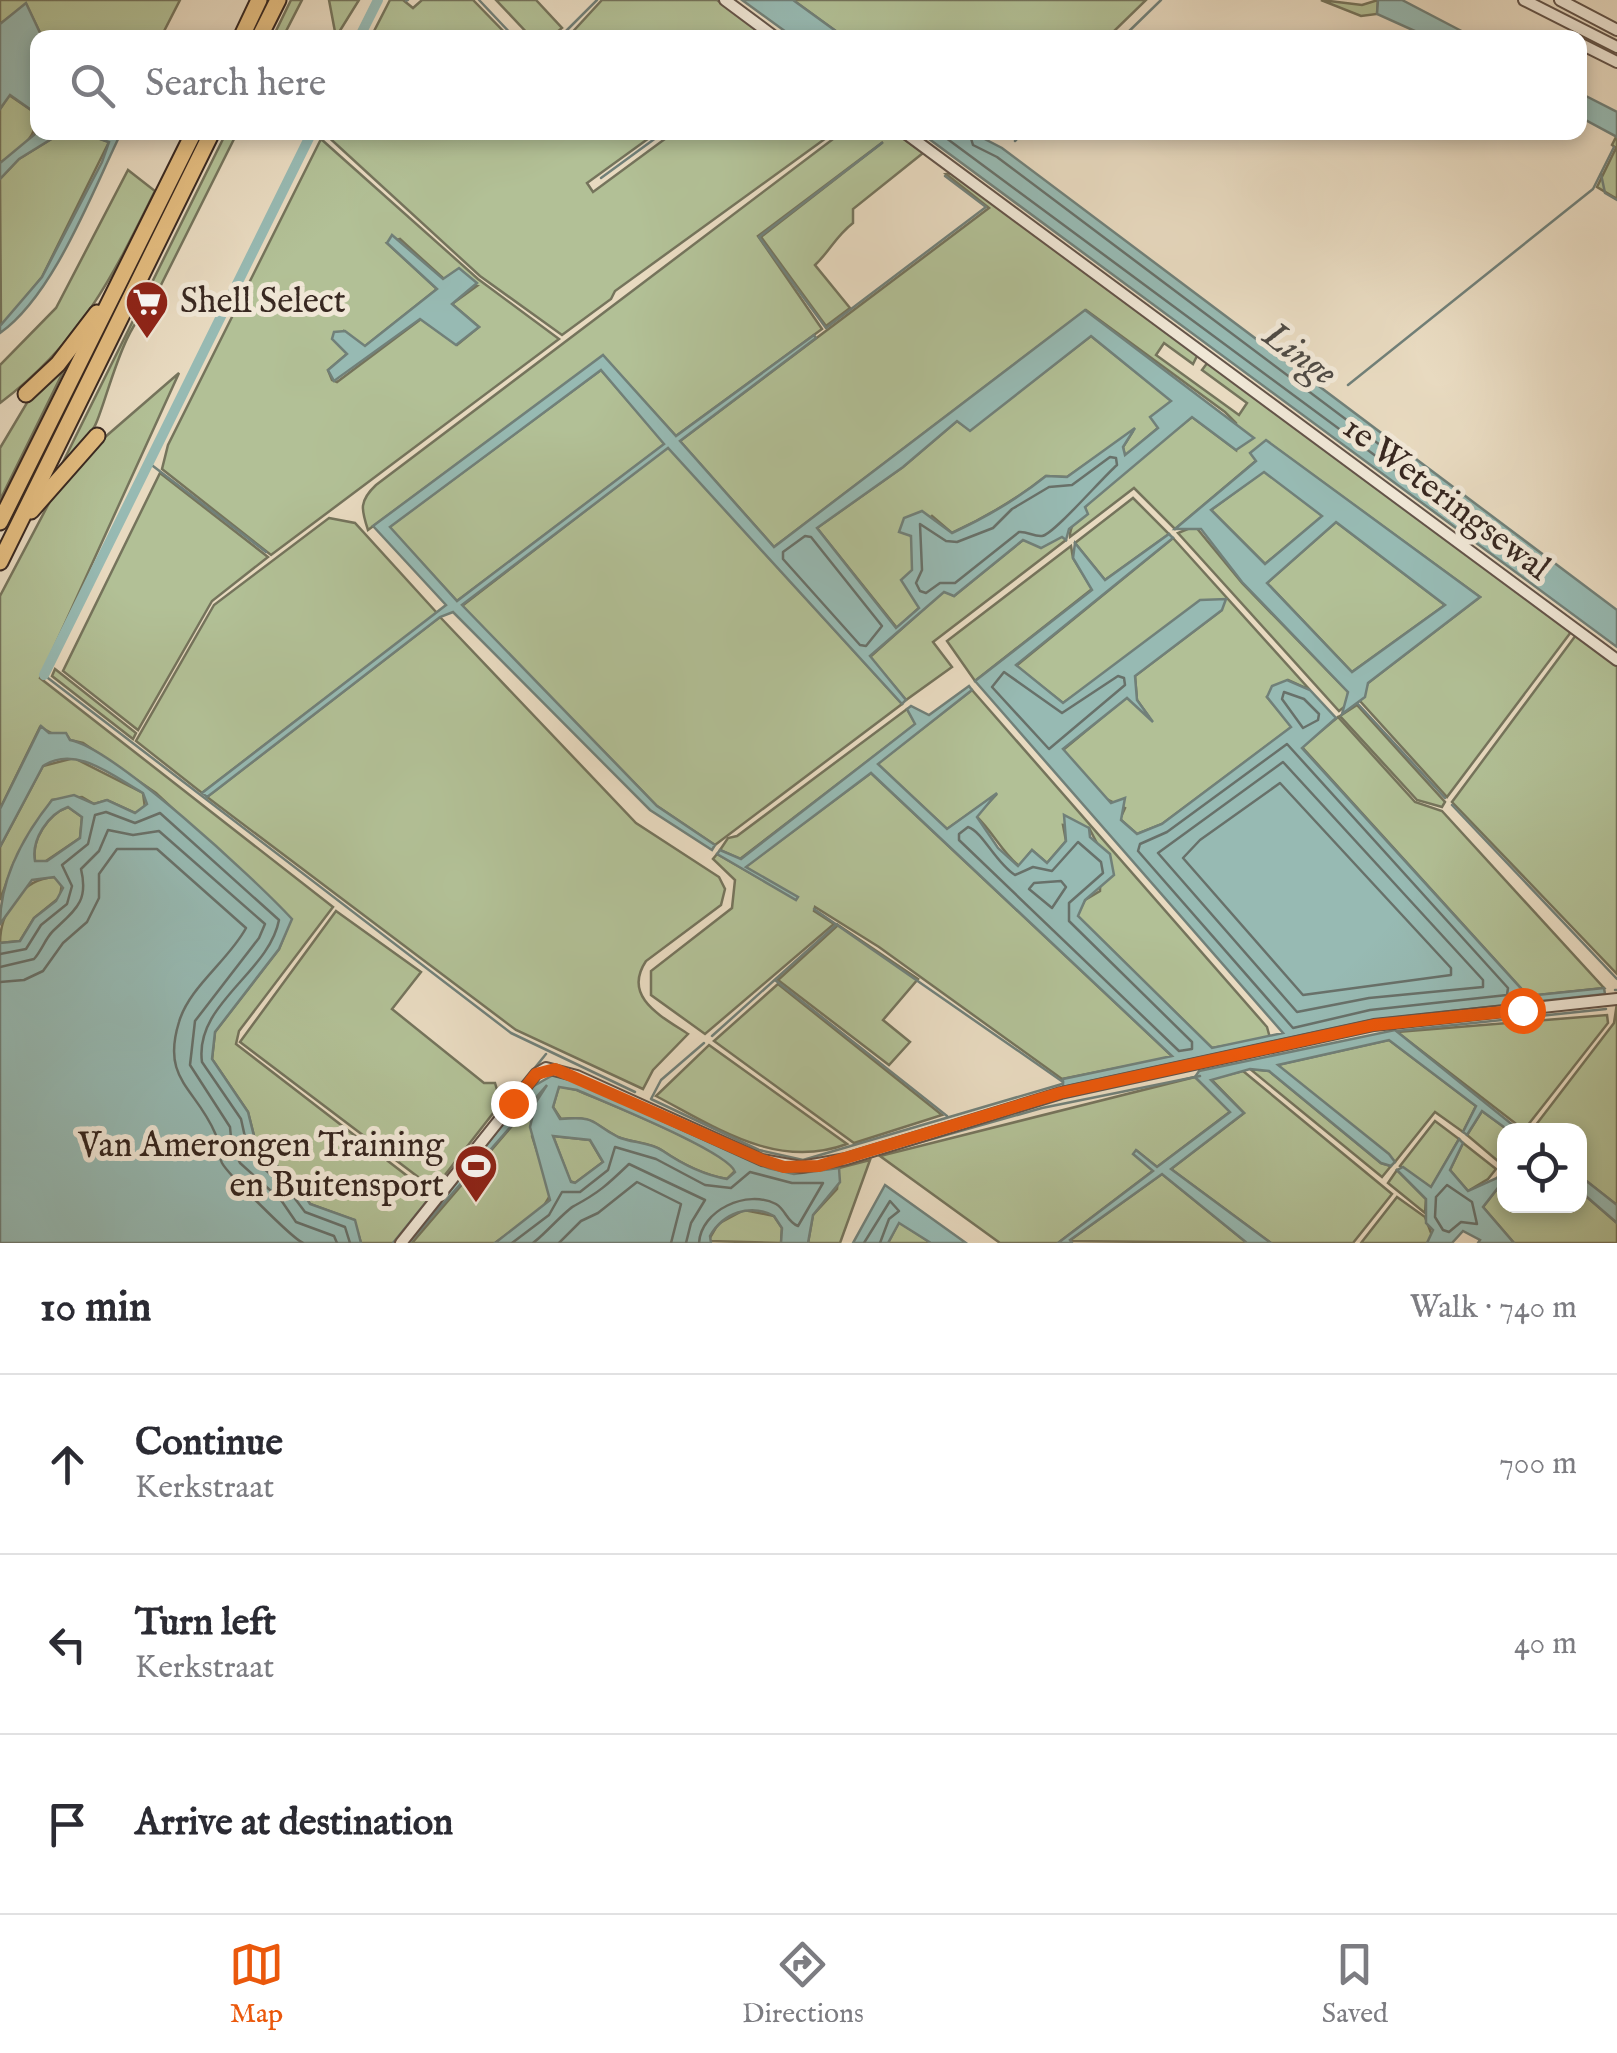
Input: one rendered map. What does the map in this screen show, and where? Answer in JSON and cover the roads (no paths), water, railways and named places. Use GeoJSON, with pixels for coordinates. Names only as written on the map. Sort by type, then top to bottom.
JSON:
{"type":"FeatureCollection","features":[{"type":"Feature","properties":{"kind":"highway"},"geometry":{"type":"LineString","coordinates":[[245,30],[259,0]]}},
{"type":"Feature","properties":{"kind":"highway"},"geometry":{"type":"LineString","coordinates":[[263,30],[278,0]]}},
{"type":"Feature","properties":{"kind":"highway"},"geometry":{"type":"LineString","coordinates":[[0,522],[190,140]]}},
{"type":"Feature","properties":{"kind":"highway"},"geometry":{"type":"LineString","coordinates":[[0,562],[208,140]]}},
{"type":"Feature","properties":{"kind":"highway"},"geometry":{"type":"LineString","coordinates":[[26,394],[58,364],[118,286]]}},
{"type":"Feature","properties":{"kind":"highway"},"geometry":{"type":"LineString","coordinates":[[21,520],[96,436]]}},
{"type":"Feature","properties":{"kind":"street"},"geometry":{"type":"LineString","coordinates":[[725,0],[765,30]]}},
{"type":"Feature","properties":{"kind":"street"},"geometry":{"type":"LineString","coordinates":[[1524,0],[1584,30]]}},
{"type":"Feature","properties":{"kind":"street"},"geometry":{"type":"LineString","coordinates":[[1552,14],[1559,0],[1617,30]]}},
{"type":"Feature","properties":{"kind":"street"},"geometry":{"type":"LineString","coordinates":[[1587,32],[1617,47]]}},
{"type":"Feature","properties":{"kind":"street"},"geometry":{"type":"LineString","coordinates":[[1587,47],[1617,62]]}},
{"type":"Feature","properties":{"kind":"street","name":"1e Weteringsewal"},"geometry":{"type":"LineString","coordinates":[[915,140],[1617,660]]}},
{"type":"Feature","properties":{"kind":"street"},"geometry":{"type":"LineString","coordinates":[[401,1243],[536,1074],[546,1068],[577,1076],[762,1160],[801,1168],[846,1159],[1060,1093],[1374,1025],[1617,999]]}},
{"type":"Feature","properties":{"kind":"water"},"geometry":{"type":"Polygon","coordinates":[[[742,0],[793,0],[834,30],[783,30],[742,0]]]}},
{"type":"Feature","properties":{"kind":"water"},"geometry":{"type":"Polygon","coordinates":[[[1378,0],[1402,0],[1460,30],[1412,30],[1377,14],[1378,0]]]}},
{"type":"Feature","properties":{"kind":"water"},"geometry":{"type":"Polygon","coordinates":[[[26,3],[39,30],[30,30],[30,109],[10,95],[0,109],[0,24],[26,3]]]}},
{"type":"Feature","properties":{"kind":"water"},"geometry":{"type":"Polygon","coordinates":[[[1587,97],[1617,112],[1617,137],[1587,121],[1587,97]]]}},
{"type":"Feature","properties":{"kind":"water"},"geometry":{"type":"Polygon","coordinates":[[[30,138],[50,140],[19,159],[0,179],[0,163],[30,138]]]}},
{"type":"Feature","properties":{"kind":"water"},"geometry":{"type":"Polygon","coordinates":[[[103,140],[118,140],[54,269],[20,316],[0,333],[0,326],[42,277],[109,142],[103,140]]]}},
{"type":"Feature","properties":{"kind":"water"},"geometry":{"type":"Polygon","coordinates":[[[930,140],[987,140],[1002,148],[1617,610],[1617,647],[930,140]]]}},
{"type":"Feature","properties":{"kind":"water"},"geometry":{"type":"Polygon","coordinates":[[[392,235],[443,279],[459,268],[477,283],[452,304],[479,327],[456,345],[420,319],[334,381],[328,370],[347,354],[332,339],[334,332],[345,331],[365,346],[437,289],[387,243],[392,235]]]}},
{"type":"Feature","properties":{"kind":"water"},"geometry":{"type":"Polygon","coordinates":[[[1085,310],[1254,438],[1236,450],[1192,417],[1085,507],[1088,514],[1069,529],[1066,540],[1062,537],[1041,548],[1023,540],[954,596],[944,592],[870,656],[906,700],[902,704],[668,448],[462,605],[657,806],[715,845],[712,850],[650,810],[453,612],[440,617],[207,797],[202,793],[446,605],[373,526],[603,355],[676,436],[814,335],[816,338],[680,441],[774,547],[1085,310]],[[1091,336],[970,431],[957,421],[903,467],[817,528],[896,628],[919,608],[901,580],[912,570],[911,536],[899,532],[904,518],[922,511],[952,533],[1001,508],[1046,476],[1067,477],[1135,428],[1123,447],[1125,455],[1158,428],[1150,417],[1171,401],[1091,336]],[[601,370],[390,527],[457,601],[664,444],[601,370]]]}},
{"type":"Feature","properties":{"kind":"water"},"geometry":{"type":"Polygon","coordinates":[[[1266,440],[1480,597],[1368,683],[1365,697],[1342,714],[1348,692],[1242,582],[1201,529],[1175,529],[1256,461],[1250,453],[1266,440]],[[1264,472],[1211,510],[1265,564],[1322,516],[1264,472]],[[1336,522],[1267,583],[1352,672],[1445,605],[1336,522]]]}},
{"type":"Feature","properties":{"kind":"water"},"geometry":{"type":"Polygon","coordinates":[[[1169,534],[1173,538],[1016,665],[1063,703],[1200,600],[1226,599],[1222,610],[1135,676],[1137,700],[1153,722],[1127,698],[1063,749],[1111,803],[1125,798],[1121,820],[1137,834],[1162,824],[1291,727],[1267,697],[1272,686],[1287,680],[1310,690],[1336,718],[1302,748],[1528,996],[1604,988],[1605,994],[1372,1020],[1063,1087],[1063,1079],[1172,1056],[871,773],[746,867],[798,897],[796,900],[717,854],[720,850],[741,859],[915,724],[907,709],[911,706],[929,715],[969,686],[972,690],[878,764],[947,829],[997,793],[977,817],[998,848],[1018,866],[1032,850],[1047,863],[1066,841],[1064,815],[1089,828],[1090,837],[1110,854],[1114,875],[1085,900],[1078,916],[1212,1048],[1283,1033],[975,681],[1092,590],[1073,558],[1075,543],[1105,580],[1169,534]]]}},
{"type":"Feature","properties":{"kind":"water"},"geometry":{"type":"Polygon","coordinates":[[[41,726],[49,733],[66,733],[70,740],[91,748],[150,790],[292,919],[279,949],[215,1032],[212,1059],[248,1112],[257,1148],[299,1186],[310,1204],[355,1220],[361,1243],[0,1243],[0,943],[20,941],[34,918],[56,901],[63,888],[54,877],[32,880],[0,924],[9,874],[23,843],[52,800],[74,795],[94,804],[107,800],[135,813],[147,804],[143,793],[107,772],[68,759],[43,766],[0,847],[0,809],[41,726]],[[68,807],[54,815],[38,837],[35,861],[47,861],[80,838],[82,817],[68,807]]]}},
{"type":"Feature","properties":{"kind":"water"},"geometry":{"type":"Polygon","coordinates":[[[1395,1030],[1510,1123],[1498,1123],[1482,1111],[1467,1135],[1463,1132],[1476,1106],[1389,1040],[1278,1065],[1389,1154],[1395,1162],[1391,1166],[1381,1163],[1269,1071],[1250,1069],[1211,1080],[1244,1113],[1171,1169],[1271,1243],[1247,1243],[1162,1174],[1070,1240],[1072,1243],[1058,1243],[1153,1171],[1133,1154],[1136,1150],[1157,1167],[1230,1112],[1195,1077],[1199,1071],[1395,1030]]]}},
{"type":"Feature","properties":{"kind":"water"},"geometry":{"type":"Polygon","coordinates":[[[553,1075],[581,1083],[768,1168],[794,1174],[839,1168],[840,1182],[813,1215],[808,1243],[781,1243],[782,1228],[774,1216],[756,1210],[738,1212],[722,1221],[710,1236],[711,1243],[495,1243],[550,1200],[530,1127],[536,1102],[547,1085],[409,1243],[532,1087],[553,1075]],[[559,1087],[553,1107],[560,1119],[588,1119],[618,1137],[658,1148],[710,1175],[727,1179],[735,1172],[712,1152],[664,1128],[577,1090],[559,1087]],[[553,1136],[571,1182],[603,1162],[590,1140],[553,1136]]]}},
{"type":"Feature","properties":{"kind":"water"},"geometry":{"type":"Polygon","coordinates":[[[1459,1139],[1463,1143],[1450,1170],[1468,1191],[1497,1178],[1497,1189],[1483,1207],[1514,1243],[1478,1243],[1480,1240],[1463,1231],[1452,1243],[1427,1243],[1433,1230],[1426,1223],[1426,1199],[1397,1170],[1403,1167],[1431,1187],[1459,1139]]]}},
{"type":"Feature","properties":{"kind":"water"},"geometry":{"type":"Polygon","coordinates":[[[1587,1181],[1617,1205],[1617,1223],[1587,1197],[1587,1181]]]}},
{"type":"Feature","properties":{"kind":"water"},"geometry":{"type":"Polygon","coordinates":[[[885,1185],[966,1243],[931,1243],[899,1223],[888,1243],[853,1243],[885,1185]]]}},
{"type":"Feature","properties":{"kind":"waterway"},"geometry":{"type":"LineString","coordinates":[[363,30],[378,0]]}},
{"type":"Feature","properties":{"kind":"waterway"},"geometry":{"type":"LineString","coordinates":[[479,0],[507,30]]}},
{"type":"Feature","properties":{"kind":"waterway"},"geometry":{"type":"LineString","coordinates":[[567,30],[597,0]]}},
{"type":"Feature","properties":{"kind":"waterway"},"geometry":{"type":"LineString","coordinates":[[1130,30],[1161,0]]}},
{"type":"Feature","properties":{"kind":"waterway"},"geometry":{"type":"LineString","coordinates":[[44,675],[308,140]]}},
{"type":"Feature","properties":{"kind":"waterway"},"geometry":{"type":"LineString","coordinates":[[601,178],[653,140]]}},
{"type":"Feature","properties":{"kind":"waterway"},"geometry":{"type":"LineString","coordinates":[[882,143],[759,237],[826,328],[986,207],[945,176]]}},
{"type":"Feature","properties":{"kind":"waterway","name":"Linge"},"geometry":{"type":"LineString","coordinates":[[1348,385],[1593,189],[1614,147]]}},
{"type":"Feature","properties":{"kind":"waterway"},"geometry":{"type":"LineString","coordinates":[[1601,174],[1605,193],[1617,200]]}},
{"type":"Feature","properties":{"kind":"waterway"},"geometry":{"type":"LineString","coordinates":[[149,463],[266,552]]}},
{"type":"Feature","properties":{"kind":"waterway"},"geometry":{"type":"LineString","coordinates":[[44,675],[511,1033],[635,1092]]}},
{"type":"Feature","properties":{"kind":"waterway"},"geometry":{"type":"LineString","coordinates":[[1358,704],[1445,798]]}},
{"type":"Feature","properties":{"kind":"waterway"},"geometry":{"type":"LineString","coordinates":[[1452,805],[1617,979]]}},
{"type":"Feature","properties":{"kind":"waterway"},"geometry":{"type":"LineString","coordinates":[[814,909],[1063,1082]]}},
{"type":"Feature","properties":{"kind":"waterway"},"geometry":{"type":"LineString","coordinates":[[712,1036],[837,924]]}},
{"type":"Feature","properties":{"kind":"waterway"},"geometry":{"type":"LineString","coordinates":[[775,980],[947,1116]]}},
{"type":"Feature","properties":{"kind":"waterway"},"geometry":{"type":"LineString","coordinates":[[1397,1031],[1606,1009]]}},
{"type":"Feature","properties":{"kind":"waterway"},"geometry":{"type":"LineString","coordinates":[[704,1043],[661,1080],[651,1099],[759,1150],[803,1160],[1062,1084]]}},
{"type":"Feature","properties":{"kind":"waterway"},"geometry":{"type":"LineString","coordinates":[[393,1243],[546,1054]]}},
{"type":"Feature","properties":{"kind":"waterway"},"geometry":{"type":"LineString","coordinates":[[879,1154],[1042,1108],[1200,1076]]}},
{"type":"Feature","properties":{"kind":"place","name":"Shell Select"},"geometry":{"type":"Point","coordinates":[147,340]}},
{"type":"Feature","properties":{"kind":"place","name":"Van Amerongen Training en Buitensport"},"geometry":{"type":"Point","coordinates":[476,1204]}}]}
